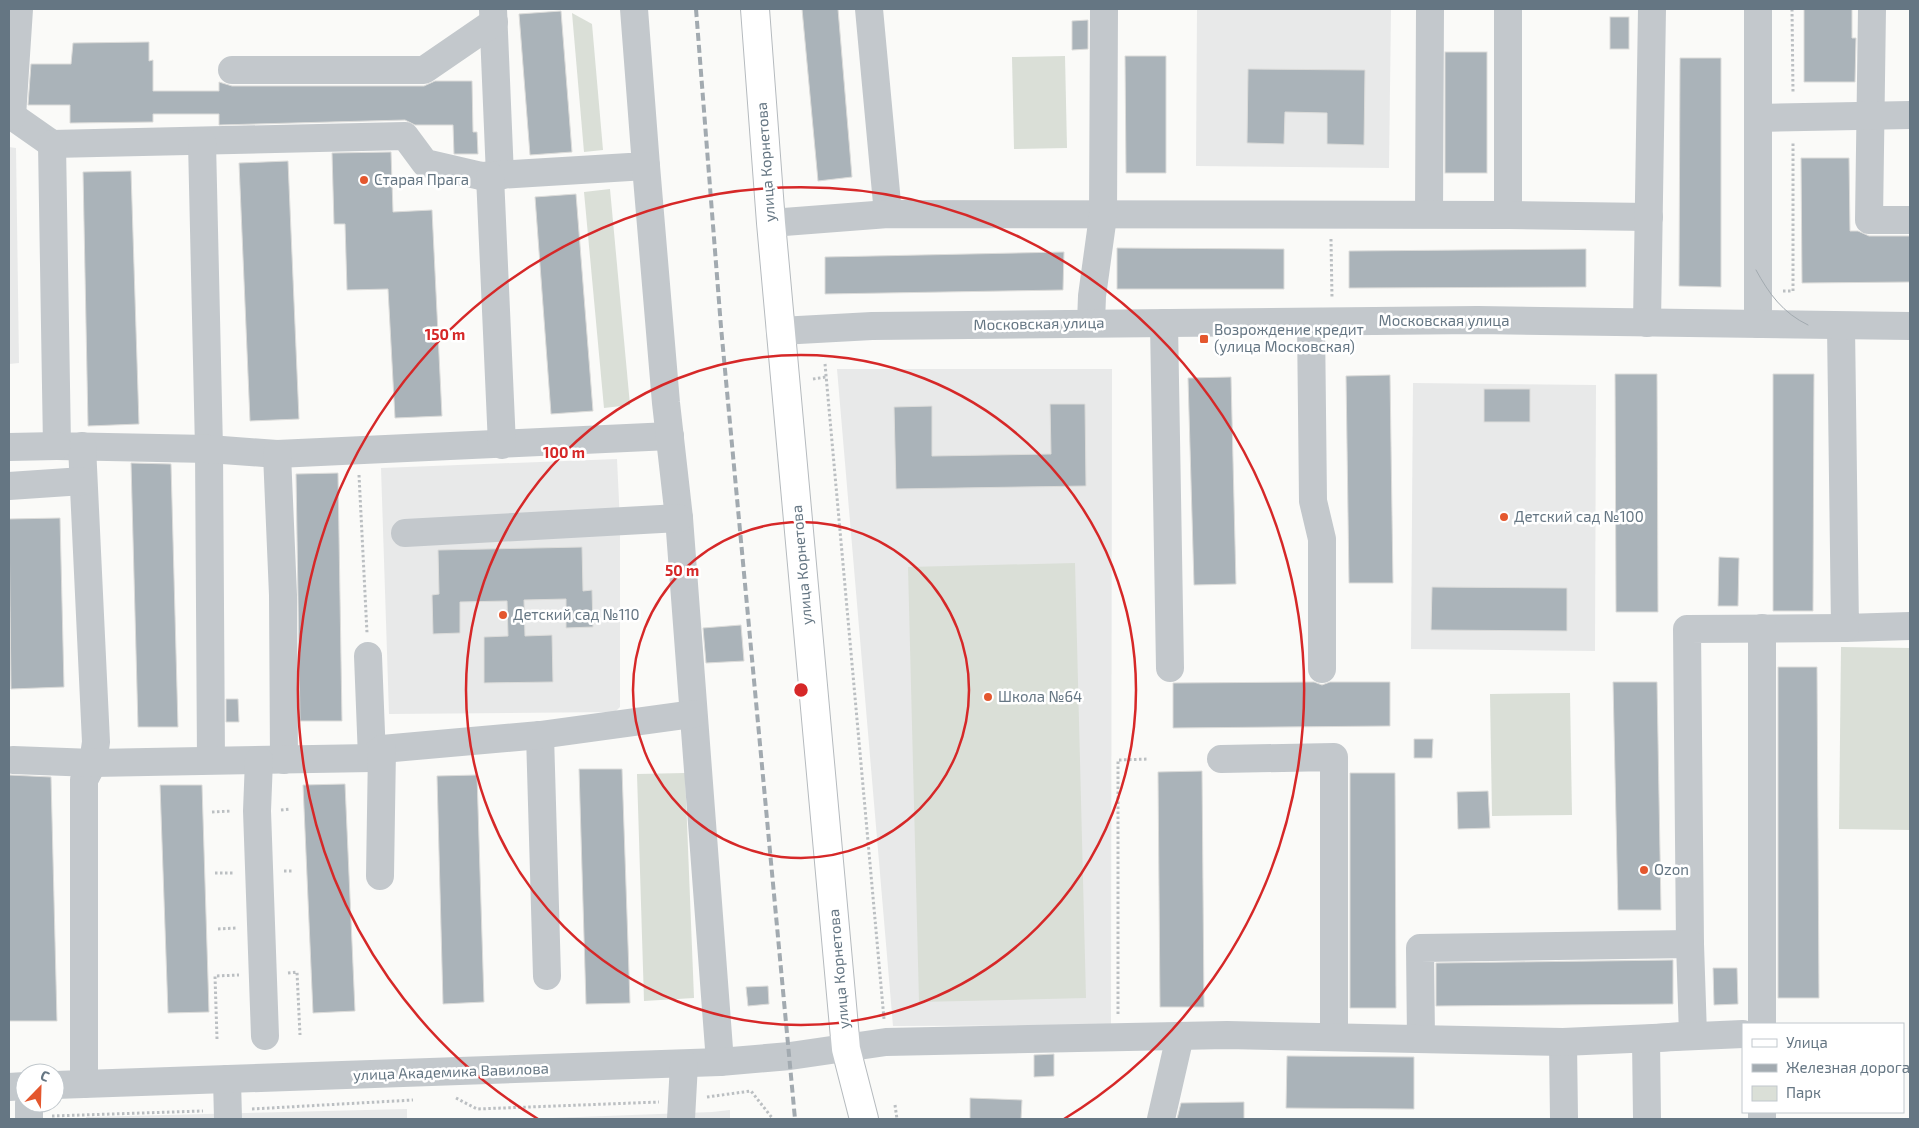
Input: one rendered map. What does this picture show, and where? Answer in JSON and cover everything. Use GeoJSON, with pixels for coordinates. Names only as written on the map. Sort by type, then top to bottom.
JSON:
{"type":"FeatureCollection","features":[{"type":"Feature","properties":{"kind":"main road","name":"улица Корнетова"},"geometry":{"type":"LineString","coordinates":[[755,9],[780,330],[846,1049],[864,1119]]}},
{"type":"Feature","properties":{"kind":"street"},"geometry":{"type":"LineString","coordinates":[[19,9],[10,116],[52,144],[405,136],[425,164],[495,176],[646,166]]}},
{"type":"Feature","properties":{"kind":"street"},"geometry":{"type":"LineString","coordinates":[[634,9],[646,166],[679,518],[720,1062]]}},
{"type":"Feature","properties":{"kind":"street"},"geometry":{"type":"LineString","coordinates":[[869,9],[888,214]]}},
{"type":"Feature","properties":{"kind":"street"},"geometry":{"type":"LineString","coordinates":[[1091,323],[1092,296],[1103,216],[1104,9]]}},
{"type":"Feature","properties":{"kind":"street"},"geometry":{"type":"LineString","coordinates":[[1429,214],[1430,9]]}},
{"type":"Feature","properties":{"kind":"street"},"geometry":{"type":"LineString","coordinates":[[1508,9],[1508,214]]}},
{"type":"Feature","properties":{"kind":"street"},"geometry":{"type":"LineString","coordinates":[[1646,323],[1652,9]]}},
{"type":"Feature","properties":{"kind":"street"},"geometry":{"type":"LineString","coordinates":[[1758,9],[1756,270],[1758,324]]}},
{"type":"Feature","properties":{"kind":"street"},"geometry":{"type":"LineString","coordinates":[[1872,9],[1869,220],[1910,220]]}},
{"type":"Feature","properties":{"kind":"street"},"geometry":{"type":"LineString","coordinates":[[232,70],[424,70],[493,15]]}},
{"type":"Feature","properties":{"kind":"street"},"geometry":{"type":"LineString","coordinates":[[493,15],[502,445]]}},
{"type":"Feature","properties":{"kind":"street"},"geometry":{"type":"LineString","coordinates":[[1758,118],[1793,119],[1910,115]]}},
{"type":"Feature","properties":{"kind":"street"},"geometry":{"type":"LineString","coordinates":[[202,142],[209,449],[211,760]]}},
{"type":"Feature","properties":{"kind":"street"},"geometry":{"type":"LineString","coordinates":[[52,144],[70,446],[83,481],[96,742],[93,763],[84,780],[84,1084]]}},
{"type":"Feature","properties":{"kind":"street"},"geometry":{"type":"LineString","coordinates":[[771,223],[888,214],[1103,216],[1508,214],[1649,217]]}},
{"type":"Feature","properties":{"kind":"street","name":"Московская улица"},"geometry":{"type":"LineString","coordinates":[[780,330],[872,326],[1478,320],[1910,326]]}},
{"type":"Feature","properties":{"kind":"street"},"geometry":{"type":"LineString","coordinates":[[1321,322],[1313,501],[1322,539],[1322,669]]}},
{"type":"Feature","properties":{"kind":"street"},"geometry":{"type":"LineString","coordinates":[[1164,323],[1170,668]]}},
{"type":"Feature","properties":{"kind":"street"},"geometry":{"type":"LineString","coordinates":[[1841,326],[1845,628]]}},
{"type":"Feature","properties":{"kind":"street"},"geometry":{"type":"LineString","coordinates":[[9,447],[70,446],[209,449],[277,454],[358,452],[670,436]]}},
{"type":"Feature","properties":{"kind":"street"},"geometry":{"type":"LineString","coordinates":[[264,1036],[257,811],[272,760],[283,595],[277,454]]}},
{"type":"Feature","properties":{"kind":"street"},"geometry":{"type":"LineString","coordinates":[[9,486],[83,481]]}},
{"type":"Feature","properties":{"kind":"street"},"geometry":{"type":"LineString","coordinates":[[405,533],[679,518]]}},
{"type":"Feature","properties":{"kind":"street"},"geometry":{"type":"LineString","coordinates":[[1694,1035],[1690,944],[1687,629],[1910,626]]}},
{"type":"Feature","properties":{"kind":"street"},"geometry":{"type":"LineString","coordinates":[[1762,628],[1762,1023]]}},
{"type":"Feature","properties":{"kind":"street"},"geometry":{"type":"LineString","coordinates":[[368,656],[377,754],[380,876]]}},
{"type":"Feature","properties":{"kind":"street"},"geometry":{"type":"LineString","coordinates":[[13,760],[93,763],[272,760],[377,754],[693,714]]}},
{"type":"Feature","properties":{"kind":"street"},"geometry":{"type":"LineString","coordinates":[[540,734],[547,976]]}},
{"type":"Feature","properties":{"kind":"street"},"geometry":{"type":"LineString","coordinates":[[1221,759],[1334,757],[1334,1036]]}},
{"type":"Feature","properties":{"kind":"street"},"geometry":{"type":"LineString","coordinates":[[1421,1039],[1420,948],[1690,944]]}},
{"type":"Feature","properties":{"kind":"street","name":"улица Академика Вавилова"},"geometry":{"type":"LineString","coordinates":[[65,1085],[684,1064],[846,1049],[886,1042],[1118,1036],[1334,1036],[1562,1042],[1742,1034]]}},
{"type":"Feature","properties":{"kind":"street"},"geometry":{"type":"LineString","coordinates":[[1161,1119],[1180,1036]]}},
{"type":"Feature","properties":{"kind":"street"},"geometry":{"type":"LineString","coordinates":[[1646,1039],[1647,1119]]}},
{"type":"Feature","properties":{"kind":"street"},"geometry":{"type":"LineString","coordinates":[[1562,1042],[1564,1119]]}},
{"type":"Feature","properties":{"kind":"street"},"geometry":{"type":"LineString","coordinates":[[681,1110],[684,1064]]}},
{"type":"Feature","properties":{"kind":"street"},"geometry":{"type":"LineString","coordinates":[[226,1079],[228,1115]]}},
{"type":"Feature","properties":{"kind":"path"},"geometry":{"type":"LineString","coordinates":[[1792,9],[1793,291]]}},
{"type":"Feature","properties":{"kind":"path"},"geometry":{"type":"LineString","coordinates":[[1321,322],[1331,216]]}},
{"type":"Feature","properties":{"kind":"path"},"geometry":{"type":"LineString","coordinates":[[825,364],[886,1042]]}},
{"type":"Feature","properties":{"kind":"path"},"geometry":{"type":"LineString","coordinates":[[814,379],[826,377]]}},
{"type":"Feature","properties":{"kind":"path"},"geometry":{"type":"LineString","coordinates":[[358,452],[368,656]]}},
{"type":"Feature","properties":{"kind":"path"},"geometry":{"type":"LineString","coordinates":[[1118,1036],[1118,760],[1148,759]]}},
{"type":"Feature","properties":{"kind":"path"},"geometry":{"type":"LineString","coordinates":[[297,972],[300,1035]]}},
{"type":"Feature","properties":{"kind":"path"},"geometry":{"type":"LineString","coordinates":[[215,976],[217,1039]]}},
{"type":"Feature","properties":{"kind":"path"},"geometry":{"type":"LineString","coordinates":[[450,1098],[459,1098],[477,1109],[681,1110],[751,1091],[773,1119]]}},
{"type":"Feature","properties":{"kind":"path"},"geometry":{"type":"LineString","coordinates":[[29,1113],[228,1115],[421,1099]]}},
{"type":"Feature","properties":{"kind":"path"},"geometry":{"type":"LineString","coordinates":[[895,1104],[897,1119]]}},
{"type":"Feature","properties":{"kind":"shaded area"},"geometry":{"type":"Polygon","coordinates":[[[1197,9],[1391,9],[1389,168],[1196,166],[1197,9]]]}},
{"type":"Feature","properties":{"kind":"shaded area"},"geometry":{"type":"Polygon","coordinates":[[[9,147],[16,148],[19,363],[9,364],[9,147]]]}},
{"type":"Feature","properties":{"kind":"shaded area","name":"Школа №64"},"geometry":{"type":"Polygon","coordinates":[[[837,369],[1112,369],[1111,1025],[893,1026],[837,369]]]}},
{"type":"Feature","properties":{"kind":"shaded area","name":"Детский сад №100"},"geometry":{"type":"Polygon","coordinates":[[[1413,383],[1596,385],[1595,651],[1411,649],[1413,383]]]}},
{"type":"Feature","properties":{"kind":"shaded area","name":"Детский сад №110"},"geometry":{"type":"Polygon","coordinates":[[[617,459],[620,523],[620,707],[615,712],[389,714],[381,468],[617,459]]]}},
{"type":"Feature","properties":{"kind":"shaded area"},"geometry":{"type":"Polygon","coordinates":[[[407,1109],[407,1119],[86,1119],[86,1117],[407,1109]]]}},
{"type":"Feature","properties":{"kind":"shaded area"},"geometry":{"type":"Polygon","coordinates":[[[730,1110],[730,1119],[525,1119],[712,1112],[730,1110]]]}},
{"type":"Feature","properties":{"kind":"green space"},"geometry":{"type":"Polygon","coordinates":[[[572,13],[592,24],[603,150],[584,152],[572,13]]]}},
{"type":"Feature","properties":{"kind":"green space"},"geometry":{"type":"Polygon","coordinates":[[[1065,56],[1067,148],[1014,149],[1012,57],[1065,56]]]}},
{"type":"Feature","properties":{"kind":"green space"},"geometry":{"type":"Polygon","coordinates":[[[610,189],[630,405],[604,408],[584,192],[610,189]]]}},
{"type":"Feature","properties":{"kind":"green space"},"geometry":{"type":"Polygon","coordinates":[[[1075,563],[1086,998],[919,1002],[908,567],[1075,563]]]}},
{"type":"Feature","properties":{"kind":"green space"},"geometry":{"type":"Polygon","coordinates":[[[1841,647],[1910,648],[1910,830],[1839,829],[1841,647]]]}},
{"type":"Feature","properties":{"kind":"green space"},"geometry":{"type":"Polygon","coordinates":[[[1570,693],[1572,815],[1492,816],[1490,694],[1570,693]]]}},
{"type":"Feature","properties":{"kind":"green space"},"geometry":{"type":"Polygon","coordinates":[[[685,773],[694,998],[644,1001],[637,774],[685,773]]]}},
{"type":"Feature","properties":{"kind":"building"},"geometry":{"type":"Polygon","coordinates":[[[802,9],[838,9],[852,177],[818,181],[802,9]]]}},
{"type":"Feature","properties":{"kind":"building"},"geometry":{"type":"Polygon","coordinates":[[[1804,9],[1852,9],[1852,38],[1856,38],[1855,82],[1804,82],[1804,9]]]}},
{"type":"Feature","properties":{"kind":"building"},"geometry":{"type":"Polygon","coordinates":[[[561,11],[572,152],[530,155],[519,14],[561,11]]]}},
{"type":"Feature","properties":{"kind":"building"},"geometry":{"type":"Polygon","coordinates":[[[1610,17],[1629,17],[1629,49],[1610,49],[1610,17]]]}},
{"type":"Feature","properties":{"kind":"building"},"geometry":{"type":"Polygon","coordinates":[[[1088,20],[1088,49],[1072,50],[1072,21],[1088,20]]]}},
{"type":"Feature","properties":{"kind":"building"},"geometry":{"type":"Polygon","coordinates":[[[149,42],[149,61],[153,60],[153,91],[219,91],[219,82],[232,86],[424,86],[435,81],[472,81],[473,132],[477,132],[478,154],[454,154],[453,125],[415,125],[405,120],[219,125],[219,114],[153,114],[153,122],[70,123],[70,105],[28,105],[31,64],[71,64],[73,43],[149,42]]]}},
{"type":"Feature","properties":{"kind":"building"},"geometry":{"type":"Polygon","coordinates":[[[1445,52],[1487,52],[1487,173],[1445,173],[1445,52]]]}},
{"type":"Feature","properties":{"kind":"building"},"geometry":{"type":"Polygon","coordinates":[[[1125,56],[1166,56],[1166,173],[1126,173],[1125,56]]]}},
{"type":"Feature","properties":{"kind":"building"},"geometry":{"type":"Polygon","coordinates":[[[1680,58],[1721,58],[1721,287],[1679,286],[1680,58]]]}},
{"type":"Feature","properties":{"kind":"building"},"geometry":{"type":"Polygon","coordinates":[[[1248,69],[1365,70],[1364,145],[1327,144],[1327,113],[1285,112],[1284,144],[1247,143],[1248,69]]]}},
{"type":"Feature","properties":{"kind":"building"},"geometry":{"type":"Polygon","coordinates":[[[391,152],[393,212],[432,210],[442,416],[395,418],[388,289],[347,290],[345,224],[334,224],[332,153],[391,152]]]}},
{"type":"Feature","properties":{"kind":"building"},"geometry":{"type":"Polygon","coordinates":[[[1801,158],[1849,158],[1850,231],[1858,231],[1869,236],[1910,236],[1910,282],[1802,283],[1801,158]]]}},
{"type":"Feature","properties":{"kind":"building"},"geometry":{"type":"Polygon","coordinates":[[[288,161],[299,419],[250,421],[239,163],[288,161]]]}},
{"type":"Feature","properties":{"kind":"building"},"geometry":{"type":"Polygon","coordinates":[[[131,171],[139,424],[88,426],[83,172],[131,171]]]}},
{"type":"Feature","properties":{"kind":"building"},"geometry":{"type":"Polygon","coordinates":[[[576,194],[593,411],[551,414],[535,197],[576,194]]]}},
{"type":"Feature","properties":{"kind":"building"},"geometry":{"type":"Polygon","coordinates":[[[1117,248],[1284,249],[1284,289],[1117,289],[1117,248]]]}},
{"type":"Feature","properties":{"kind":"building"},"geometry":{"type":"Polygon","coordinates":[[[1586,249],[1586,287],[1349,288],[1349,251],[1586,249]]]}},
{"type":"Feature","properties":{"kind":"building"},"geometry":{"type":"Polygon","coordinates":[[[1064,252],[1063,290],[825,294],[825,257],[1064,252]]]}},
{"type":"Feature","properties":{"kind":"building"},"geometry":{"type":"Polygon","coordinates":[[[1615,374],[1657,374],[1658,612],[1616,612],[1615,374]]]}},
{"type":"Feature","properties":{"kind":"building"},"geometry":{"type":"Polygon","coordinates":[[[1773,374],[1814,374],[1813,611],[1773,611],[1773,374]]]}},
{"type":"Feature","properties":{"kind":"building"},"geometry":{"type":"Polygon","coordinates":[[[1390,375],[1393,583],[1349,583],[1346,376],[1390,375]]]}},
{"type":"Feature","properties":{"kind":"building"},"geometry":{"type":"Polygon","coordinates":[[[1231,377],[1236,584],[1194,585],[1188,378],[1231,377]]]}},
{"type":"Feature","properties":{"kind":"building"},"geometry":{"type":"Polygon","coordinates":[[[1484,389],[1530,389],[1530,422],[1484,422],[1484,389]]]}},
{"type":"Feature","properties":{"kind":"building"},"geometry":{"type":"Polygon","coordinates":[[[1050,404],[1085,404],[1086,486],[896,489],[894,407],[932,406],[932,456],[1051,454],[1050,404]]]}},
{"type":"Feature","properties":{"kind":"building"},"geometry":{"type":"Polygon","coordinates":[[[131,463],[171,464],[178,727],[138,727],[131,463]]]}},
{"type":"Feature","properties":{"kind":"building"},"geometry":{"type":"Polygon","coordinates":[[[338,473],[342,721],[300,721],[296,474],[338,473]]]}},
{"type":"Feature","properties":{"kind":"building"},"geometry":{"type":"Polygon","coordinates":[[[60,518],[64,687],[11,689],[9,519],[60,518]]]}},
{"type":"Feature","properties":{"kind":"building"},"geometry":{"type":"Polygon","coordinates":[[[582,547],[583,591],[592,590],[593,627],[566,628],[566,599],[524,600],[525,636],[552,635],[553,682],[484,683],[484,637],[508,636],[507,601],[460,602],[460,633],[433,634],[432,595],[439,594],[438,550],[582,547]]]}},
{"type":"Feature","properties":{"kind":"building"},"geometry":{"type":"Polygon","coordinates":[[[1719,557],[1739,558],[1738,606],[1718,606],[1719,557]]]}},
{"type":"Feature","properties":{"kind":"building"},"geometry":{"type":"Polygon","coordinates":[[[1432,587],[1567,588],[1567,631],[1431,630],[1432,587]]]}},
{"type":"Feature","properties":{"kind":"building"},"geometry":{"type":"Polygon","coordinates":[[[741,625],[744,661],[706,663],[703,628],[741,625]]]}},
{"type":"Feature","properties":{"kind":"building"},"geometry":{"type":"Polygon","coordinates":[[[1778,667],[1817,667],[1819,998],[1778,998],[1778,667]]]}},
{"type":"Feature","properties":{"kind":"building"},"geometry":{"type":"Polygon","coordinates":[[[1314,682],[1322,685],[1330,682],[1390,682],[1390,726],[1173,728],[1173,683],[1314,682]]]}},
{"type":"Feature","properties":{"kind":"building"},"geometry":{"type":"Polygon","coordinates":[[[1613,682],[1657,682],[1661,910],[1618,910],[1613,682]]]}},
{"type":"Feature","properties":{"kind":"building"},"geometry":{"type":"Polygon","coordinates":[[[226,699],[238,699],[239,722],[226,722],[226,699]]]}},
{"type":"Feature","properties":{"kind":"building"},"geometry":{"type":"Polygon","coordinates":[[[1414,739],[1433,739],[1432,758],[1414,758],[1414,739]]]}},
{"type":"Feature","properties":{"kind":"building"},"geometry":{"type":"Polygon","coordinates":[[[579,769],[622,769],[630,1003],[586,1004],[579,769]]]}},
{"type":"Feature","properties":{"kind":"building"},"geometry":{"type":"Polygon","coordinates":[[[1202,771],[1204,1007],[1160,1007],[1158,772],[1202,771]]]}},
{"type":"Feature","properties":{"kind":"building"},"geometry":{"type":"Polygon","coordinates":[[[1350,773],[1395,773],[1396,1008],[1350,1008],[1350,773]]]}},
{"type":"Feature","properties":{"kind":"building"},"geometry":{"type":"Polygon","coordinates":[[[9,775],[51,777],[57,1021],[9,1021],[9,775]]]}},
{"type":"Feature","properties":{"kind":"building"},"geometry":{"type":"Polygon","coordinates":[[[477,775],[484,1002],[443,1004],[437,776],[477,775]]]}},
{"type":"Feature","properties":{"kind":"building"},"geometry":{"type":"Polygon","coordinates":[[[345,784],[355,1011],[313,1013],[303,785],[345,784]]]}},
{"type":"Feature","properties":{"kind":"building"},"geometry":{"type":"Polygon","coordinates":[[[160,785],[202,785],[209,1012],[168,1013],[160,785]]]}},
{"type":"Feature","properties":{"kind":"building"},"geometry":{"type":"Polygon","coordinates":[[[1488,791],[1490,828],[1458,829],[1457,792],[1488,791]]]}},
{"type":"Feature","properties":{"kind":"building"},"geometry":{"type":"Polygon","coordinates":[[[1673,960],[1673,1004],[1436,1006],[1436,963],[1673,960]]]}},
{"type":"Feature","properties":{"kind":"building"},"geometry":{"type":"Polygon","coordinates":[[[1713,968],[1737,968],[1738,1004],[1714,1005],[1713,968]]]}},
{"type":"Feature","properties":{"kind":"building"},"geometry":{"type":"Polygon","coordinates":[[[768,986],[769,1004],[748,1006],[746,987],[768,986]]]}},
{"type":"Feature","properties":{"kind":"building"},"geometry":{"type":"Polygon","coordinates":[[[1054,1054],[1054,1076],[1034,1077],[1034,1055],[1054,1054]]]}},
{"type":"Feature","properties":{"kind":"building"},"geometry":{"type":"Polygon","coordinates":[[[1287,1056],[1414,1057],[1414,1109],[1286,1108],[1287,1056]]]}},
{"type":"Feature","properties":{"kind":"building"},"geometry":{"type":"Polygon","coordinates":[[[970,1098],[1022,1100],[1021,1119],[970,1119],[970,1098]]]}},
{"type":"Feature","properties":{"kind":"building"},"geometry":{"type":"Polygon","coordinates":[[[1244,1102],[1244,1119],[1177,1119],[1181,1103],[1244,1102]]]}},
{"type":"Feature","properties":{"kind":"tram line"},"geometry":{"type":"LineString","coordinates":[[1756,270],[1766,287],[1784,309],[1808,325]]}},
{"type":"Feature","properties":{"kind":"railway"},"geometry":{"type":"LineString","coordinates":[[696,9],[721,327],[795,1119]]}},
{"type":"Feature","properties":{"kind":"place","name":"Старая Прага"},"geometry":{"type":"Point","coordinates":[364,180]}},
{"type":"Feature","properties":{"kind":"place","name":"Возрождение кредит (улица Московская)"},"geometry":{"type":"Point","coordinates":[1204,339]}},
{"type":"Feature","properties":{"kind":"place","name":"Детский сад №100"},"geometry":{"type":"Point","coordinates":[1504,517]}},
{"type":"Feature","properties":{"kind":"place","name":"Детский сад №110"},"geometry":{"type":"Point","coordinates":[503,615]}},
{"type":"Feature","properties":{"kind":"place","name":"Школа №64"},"geometry":{"type":"Point","coordinates":[988,697]}},
{"type":"Feature","properties":{"kind":"place","name":"Ozon"},"geometry":{"type":"Point","coordinates":[1644,870]}}]}
